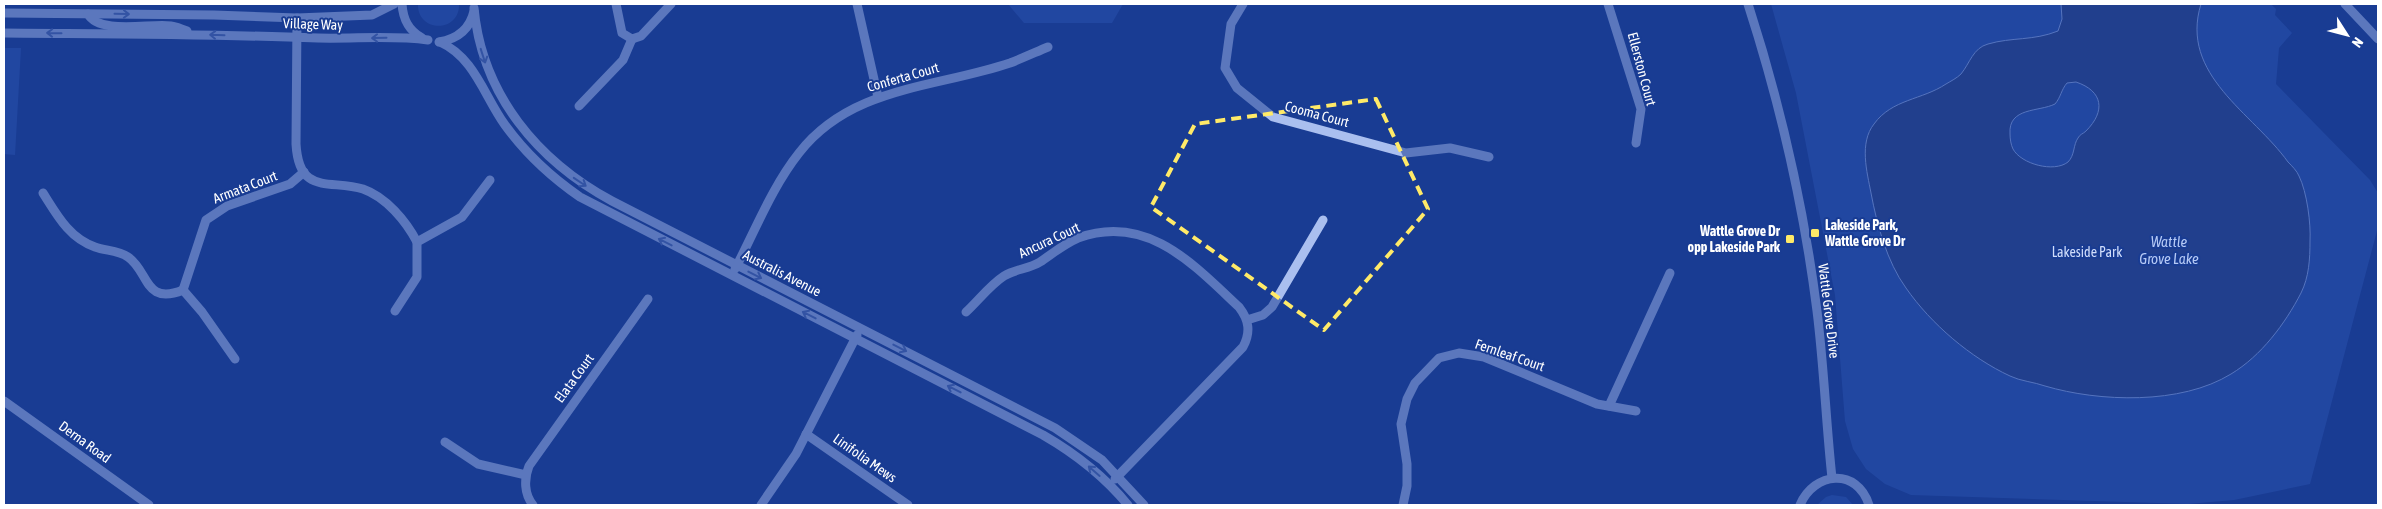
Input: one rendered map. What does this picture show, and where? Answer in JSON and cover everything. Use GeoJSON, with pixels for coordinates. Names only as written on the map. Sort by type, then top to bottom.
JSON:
{"type":"FeatureCollection","features":[{"type":"Feature","properties":{"kind":"street","name":"Village Way"},"geometry":{"type":"LineString","coordinates":[[4,13],[297,18],[372,15],[394,4]]}},
{"type":"Feature","properties":{"kind":"street"},"geometry":{"type":"LineString","coordinates":[[402,4],[402,13],[411,30],[428,40]]}},
{"type":"Feature","properties":{"kind":"street"},"geometry":{"type":"LineString","coordinates":[[616,4],[622,33],[632,39],[641,36],[671,4]]}},
{"type":"Feature","properties":{"kind":"street"},"geometry":{"type":"LineString","coordinates":[[857,4],[878,97]]}},
{"type":"Feature","properties":{"kind":"street","name":"Cooma Court"},"geometry":{"type":"LineString","coordinates":[[1243,4],[1231,24],[1225,68],[1238,88],[1273,117],[1406,153],[1450,148],[1489,157]]}},
{"type":"Feature","properties":{"kind":"street","name":"Ellerston Court"},"geometry":{"type":"LineString","coordinates":[[1608,4],[1641,110],[1636,143]]}},
{"type":"Feature","properties":{"kind":"street","name":"Wattle Grove Drive"},"geometry":{"type":"LineString","coordinates":[[1748,4],[1761,45],[1781,126],[1807,252],[1817,311],[1832,478]]}},
{"type":"Feature","properties":{"kind":"street"},"geometry":{"type":"LineString","coordinates":[[2345,4],[2378,38]]}},
{"type":"Feature","properties":{"kind":"street"},"geometry":{"type":"LineString","coordinates":[[440,42],[450,39],[463,31],[472,18],[474,6]]}},
{"type":"Feature","properties":{"kind":"street","name":"Australis Avenue"},"geometry":{"type":"LineString","coordinates":[[474,6],[480,45],[492,79],[512,114],[546,155],[570,176],[597,193],[737,266],[1055,428],[1087,449],[1118,476],[1144,505]]}},
{"type":"Feature","properties":{"kind":"street","name":"Village Way"},"geometry":{"type":"LineString","coordinates":[[88,14],[96,21],[110,26],[171,26],[196,34]]}},
{"type":"Feature","properties":{"kind":"street"},"geometry":{"type":"LineString","coordinates":[[297,18],[296,155],[304,172],[319,183],[362,189],[371,193],[403,220],[417,242],[417,277],[394,311]]}},
{"type":"Feature","properties":{"kind":"street","name":"Village Way"},"geometry":{"type":"LineString","coordinates":[[4,32],[399,38],[440,42]]}},
{"type":"Feature","properties":{"kind":"street"},"geometry":{"type":"LineString","coordinates":[[579,106],[624,60],[632,39]]}},
{"type":"Feature","properties":{"kind":"street","name":"Australis Avenue"},"geometry":{"type":"LineString","coordinates":[[440,42],[455,50],[468,62],[504,124],[528,154],[554,178],[595,206],[1062,446],[1109,484],[1128,505]]}},
{"type":"Feature","properties":{"kind":"street","name":"Conferta Court"},"geometry":{"type":"LineString","coordinates":[[732,276],[777,186],[809,140],[838,117],[878,97],[1010,63],[1048,46]]}},
{"type":"Feature","properties":{"kind":"street","name":"Armata Court"},"geometry":{"type":"LineString","coordinates":[[183,290],[206,220],[227,206],[290,184],[304,172]]}},
{"type":"Feature","properties":{"kind":"street"},"geometry":{"type":"LineString","coordinates":[[417,242],[462,217],[490,180]]}},
{"type":"Feature","properties":{"kind":"street"},"geometry":{"type":"LineString","coordinates":[[43,193],[64,224],[76,237],[95,247],[128,257],[137,266],[144,280],[155,291],[169,294],[183,290],[202,312],[235,359]]}},
{"type":"Feature","properties":{"kind":"street"},"geometry":{"type":"LineString","coordinates":[[1109,484],[1238,354],[1247,339],[1247,320],[1263,314],[1272,307],[1323,220]]}},
{"type":"Feature","properties":{"kind":"street","name":"Ancura Court"},"geometry":{"type":"LineString","coordinates":[[966,312],[1007,274],[1037,263],[1079,238],[1117,232],[1133,233],[1161,242],[1232,300],[1247,320]]}},
{"type":"Feature","properties":{"kind":"street"},"geometry":{"type":"LineString","coordinates":[[1609,406],[1670,273]]}},
{"type":"Feature","properties":{"kind":"street","name":"Elata Court"},"geometry":{"type":"LineString","coordinates":[[526,475],[534,458],[648,299]]}},
{"type":"Feature","properties":{"kind":"street"},"geometry":{"type":"LineString","coordinates":[[761,505],[787,468],[861,328]]}},
{"type":"Feature","properties":{"kind":"street","name":"Fernleaf Court"},"geometry":{"type":"LineString","coordinates":[[1403,505],[1407,486],[1407,464],[1401,424],[1407,399],[1415,383],[1439,358],[1459,352],[1484,357],[1597,404],[1636,411]]}},
{"type":"Feature","properties":{"kind":"street","name":"Derna Road"},"geometry":{"type":"LineString","coordinates":[[4,401],[150,505]]}},
{"type":"Feature","properties":{"kind":"street","name":"Linifolia Mews"},"geometry":{"type":"LineString","coordinates":[[806,434],[908,505]]}},
{"type":"Feature","properties":{"kind":"street"},"geometry":{"type":"LineString","coordinates":[[445,442],[478,464],[526,475],[527,493],[533,505]]}},
{"type":"Feature","properties":{"kind":"street"},"geometry":{"type":"LineString","coordinates":[[1800,505],[1811,486],[1832,478],[1852,483],[1861,489],[1869,505]]}},
{"type":"Feature","properties":{"kind":"highlighted area"},"geometry":{"type":"Polygon","coordinates":[[[1376,99],[1428,209],[1324,330],[1151,207],[1195,124],[1376,99]]]}},
{"type":"Feature","properties":{"kind":"green space"},"geometry":{"type":"Polygon","coordinates":[[[418,4],[459,4],[457,14],[453,20],[438,26],[424,20],[420,14],[418,4]]]}},
{"type":"Feature","properties":{"kind":"green space"},"geometry":{"type":"Polygon","coordinates":[[[1008,4],[1123,4],[1112,23],[1024,23],[1008,4]]]}},
{"type":"Feature","properties":{"kind":"green space","name":"Lakeside Park"},"geometry":{"type":"Polygon","coordinates":[[[1771,4],[2271,4],[2276,9],[2275,15],[2292,33],[2279,48],[2276,84],[2370,180],[2378,193],[2378,227],[2310,484],[2234,500],[2188,504],[1911,495],[1885,484],[1866,469],[1853,449],[1845,421],[1835,295],[1796,93],[1771,4]]]}},
{"type":"Feature","properties":{"kind":"green space"},"geometry":{"type":"Polygon","coordinates":[[[4,48],[21,48],[15,155],[4,154],[4,48]]]}},
{"type":"Feature","properties":{"kind":"green space"},"geometry":{"type":"Polygon","coordinates":[[[1832,495],[1846,497],[1853,505],[1817,505],[1826,497],[1832,495]]]}},
{"type":"Feature","properties":{"kind":"water","name":"Wattle Grove Lake"},"geometry":{"type":"Polygon","coordinates":[[[2061,4],[2201,4],[2197,29],[2200,52],[2210,72],[2223,91],[2294,169],[2302,183],[2308,208],[2310,254],[2306,281],[2301,293],[2280,328],[2262,349],[2242,367],[2211,384],[2164,396],[2140,398],[2090,395],[2014,378],[1981,360],[1940,327],[1906,288],[1888,255],[1876,218],[1865,158],[1869,132],[1874,124],[1889,109],[1937,89],[1958,77],[1975,52],[1983,46],[1997,42],[2031,38],[2058,31],[2062,19],[2061,4]],[[2076,82],[2067,83],[2055,104],[2026,112],[2014,119],[2011,125],[2010,138],[2012,147],[2017,154],[2030,163],[2047,167],[2055,167],[2068,162],[2078,138],[2092,124],[2099,109],[2099,102],[2096,96],[2085,86],[2076,82]]]}},
{"type":"Feature","properties":{"kind":"place","name":"Lakeside Park, Wattle Grove Dr"},"geometry":{"type":"Point","coordinates":[1815,233]}},
{"type":"Feature","properties":{"kind":"place","name":"Wattle Grove Dr opp Lakeside Park"},"geometry":{"type":"Point","coordinates":[1790,239]}}]}
